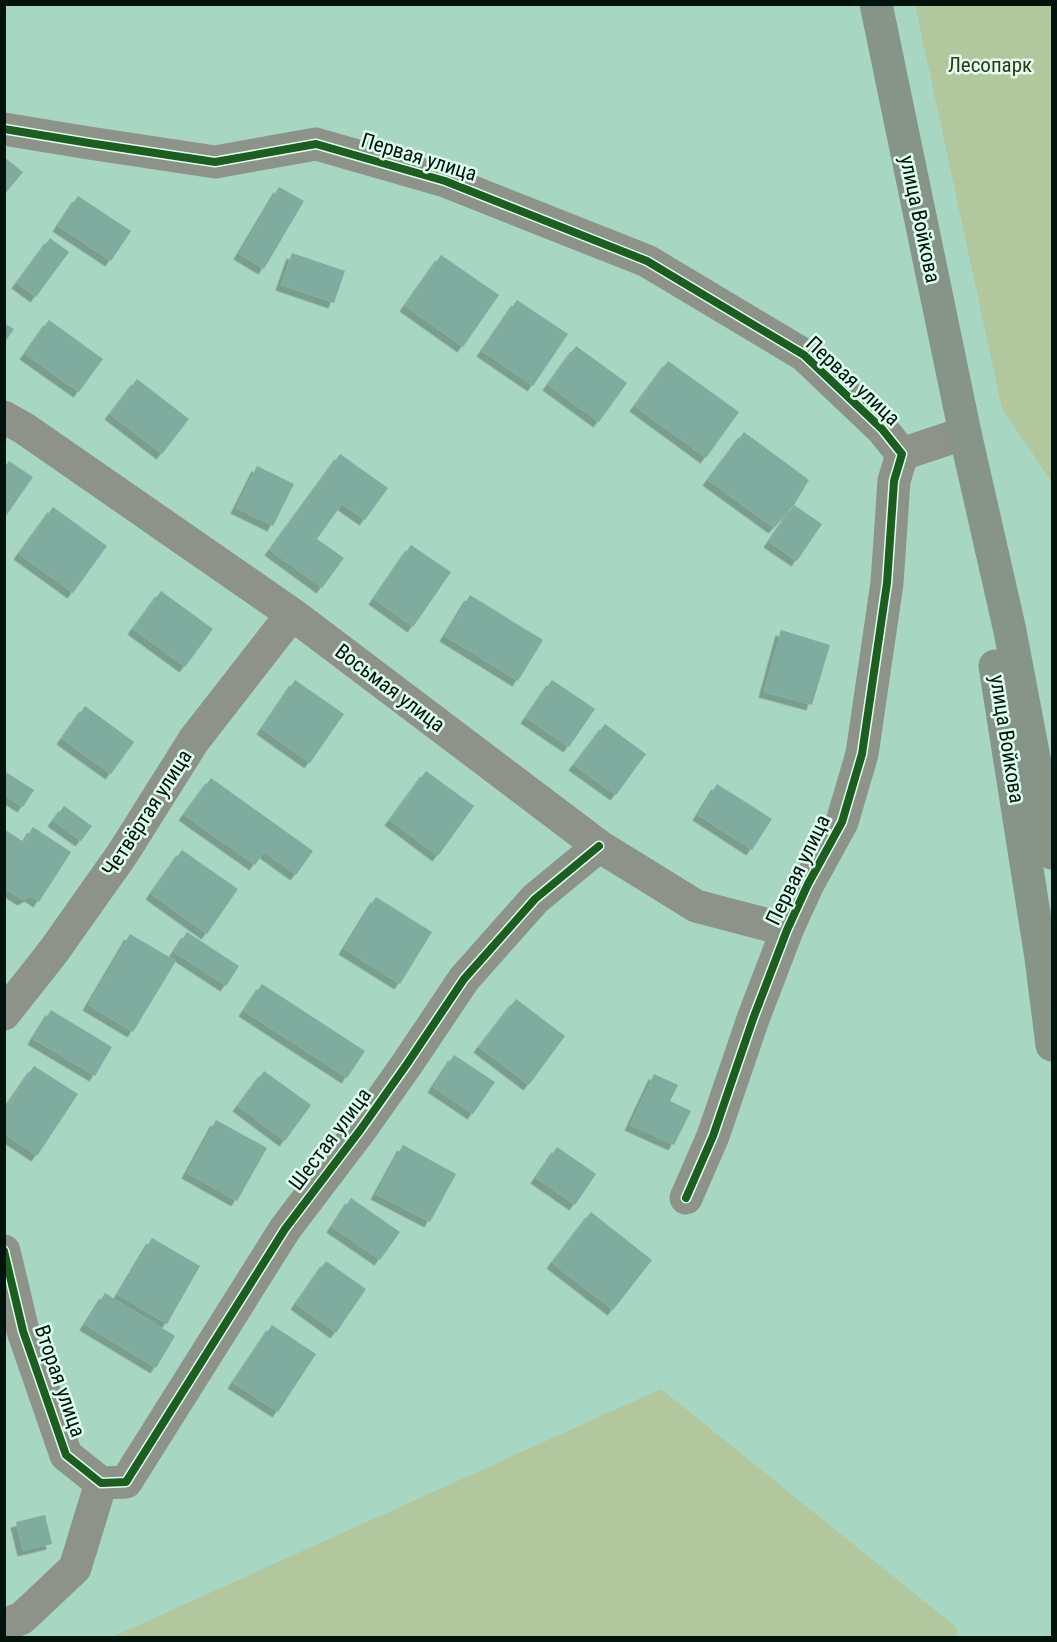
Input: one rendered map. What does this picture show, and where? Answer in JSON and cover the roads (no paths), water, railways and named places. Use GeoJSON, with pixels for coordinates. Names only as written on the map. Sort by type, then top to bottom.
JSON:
{"type":"FeatureCollection","features":[{"type":"Feature","properties":{"kind":"main road","name":"улица Войкова"},"geometry":{"type":"LineString","coordinates":[[876,4],[965,433],[1010,631],[1053,853]]}},
{"type":"Feature","properties":{"kind":"main road","name":"улица Войкова"},"geometry":{"type":"LineString","coordinates":[[965,433],[977,552],[1053,1045]]}},
{"type":"Feature","properties":{"kind":"street","name":"Первая улица"},"geometry":{"type":"LineString","coordinates":[[4,129],[215,162],[316,144],[445,181],[647,261],[804,355],[882,429],[902,454],[894,481],[887,583],[862,754],[842,822],[808,884],[787,930],[712,1136],[686,1198]]}},
{"type":"Feature","properties":{"kind":"street","name":"Восьмая улица"},"geometry":{"type":"LineString","coordinates":[[4,417],[25,429],[292,614],[598,846],[696,906],[787,930]]}},
{"type":"Feature","properties":{"kind":"street"},"geometry":{"type":"LineString","coordinates":[[902,454],[965,433]]}},
{"type":"Feature","properties":{"kind":"street","name":"Четвёртая улица"},"geometry":{"type":"LineString","coordinates":[[4,1014],[53,952],[123,853],[194,740],[292,614]]}},
{"type":"Feature","properties":{"kind":"street","name":"Шестая улица"},"geometry":{"type":"LineString","coordinates":[[4,1624],[22,1618],[75,1568],[113,1483],[285,1229],[400,1074],[464,979],[535,899],[598,846]]}},
{"type":"Feature","properties":{"kind":"street","name":"Вторая улица"},"geometry":{"type":"LineString","coordinates":[[4,1251],[23,1331],[66,1455],[113,1483]]}},
{"type":"Feature","properties":{"kind":"park label","name":"Лесопарк"},"geometry":{"type":"Point","coordinates":[990,65]}}]}
